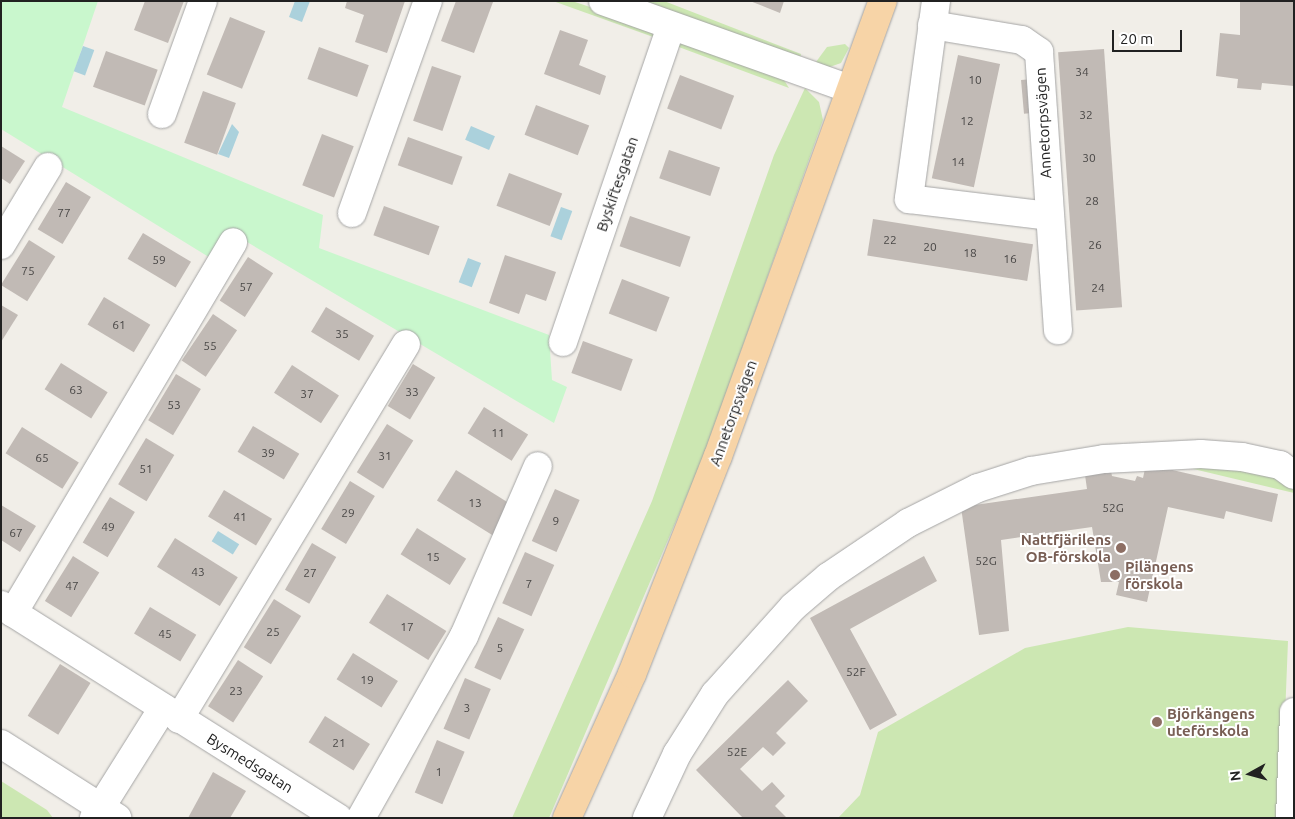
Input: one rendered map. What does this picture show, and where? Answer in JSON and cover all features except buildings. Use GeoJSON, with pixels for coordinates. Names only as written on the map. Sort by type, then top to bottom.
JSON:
{"type":"FeatureCollection","features":[{"type":"Feature","properties":{"kind":"main road","name":"Annetorpsvägen"},"geometry":{"type":"LineString","coordinates":[[567,818],[632,674],[718,456],[883,1]]}},
{"type":"Feature","properties":{"kind":"street"},"geometry":{"type":"LineString","coordinates":[[162,114],[203,1]]}},
{"type":"Feature","properties":{"kind":"street"},"geometry":{"type":"LineString","coordinates":[[352,213],[428,1]]}},
{"type":"Feature","properties":{"kind":"street"},"geometry":{"type":"LineString","coordinates":[[617,3],[671,26],[850,89]]}},
{"type":"Feature","properties":{"kind":"street","name":"Annetorpsvägen"},"geometry":{"type":"LineString","coordinates":[[1049,216],[909,199],[934,13],[1022,40],[1039,52],[1058,330]]}},
{"type":"Feature","properties":{"kind":"street","name":"Byskiftesgatan"},"geometry":{"type":"LineString","coordinates":[[563,342],[671,26]]}},
{"type":"Feature","properties":{"kind":"street"},"geometry":{"type":"LineString","coordinates":[[1,245],[48,167]]}},
{"type":"Feature","properties":{"kind":"street"},"geometry":{"type":"LineString","coordinates":[[7,609],[233,242]]}},
{"type":"Feature","properties":{"kind":"street"},"geometry":{"type":"LineString","coordinates":[[1,744],[104,814],[171,713],[406,344]]}},
{"type":"Feature","properties":{"kind":"street"},"geometry":{"type":"LineString","coordinates":[[647,818],[677,754],[715,694],[793,607],[828,577],[908,523],[987,486],[1031,471],[1104,459],[1200,454],[1242,457],[1280,465],[1294,475]]}},
{"type":"Feature","properties":{"kind":"street"},"geometry":{"type":"LineString","coordinates":[[362,818],[464,636],[538,466]]}},
{"type":"Feature","properties":{"kind":"street","name":"Bysmedsgatan"},"geometry":{"type":"LineString","coordinates":[[7,609],[338,818]]}},
{"type":"Feature","properties":{"kind":"street"},"geometry":{"type":"LineString","coordinates":[[1290,818],[1294,712]]}},
{"type":"Feature","properties":{"kind":"green space"},"geometry":{"type":"Polygon","coordinates":[[[1,1],[98,1],[62,107],[323,215],[319,248],[549,335],[552,380],[567,387],[554,423],[230,232],[212,259],[1,129],[1,1]]]}},
{"type":"Feature","properties":{"kind":"green space"},"geometry":{"type":"Polygon","coordinates":[[[553,1],[572,1],[653,28],[656,38],[553,1]]]}},
{"type":"Feature","properties":{"kind":"green space"},"geometry":{"type":"Polygon","coordinates":[[[641,1],[664,1],[801,54],[800,60],[641,1]]]}},
{"type":"Feature","properties":{"kind":"green space"},"geometry":{"type":"Polygon","coordinates":[[[684,43],[784,80],[789,88],[676,46],[684,43]]]}},
{"type":"Feature","properties":{"kind":"green space"},"geometry":{"type":"Polygon","coordinates":[[[845,44],[849,48],[841,63],[824,69],[813,66],[827,47],[845,44]]]}},
{"type":"Feature","properties":{"kind":"green space"},"geometry":{"type":"Polygon","coordinates":[[[805,88],[819,102],[823,120],[703,458],[549,818],[512,818],[652,501],[774,155],[805,88]]]}},
{"type":"Feature","properties":{"kind":"green space"},"geometry":{"type":"Polygon","coordinates":[[[1263,466],[1292,487],[1294,493],[1185,467],[1263,466]]]}},
{"type":"Feature","properties":{"kind":"green space"},"geometry":{"type":"Polygon","coordinates":[[[1128,627],[1288,641],[1281,818],[838,818],[860,795],[878,732],[1025,648],[1128,627]]]}},
{"type":"Feature","properties":{"kind":"green space"},"geometry":{"type":"Polygon","coordinates":[[[1,781],[47,810],[53,818],[1,818],[1,781]]]}},
{"type":"Feature","properties":{"kind":"water"},"geometry":{"type":"Polygon","coordinates":[[[295,1],[310,1],[302,22],[289,17],[295,1]]]}},
{"type":"Feature","properties":{"kind":"water"},"geometry":{"type":"Polygon","coordinates":[[[83,46],[94,50],[85,75],[74,71],[83,46]]]}},
{"type":"Feature","properties":{"kind":"water"},"geometry":{"type":"Polygon","coordinates":[[[232,124],[239,132],[229,158],[218,154],[232,124]]]}},
{"type":"Feature","properties":{"kind":"water"},"geometry":{"type":"Polygon","coordinates":[[[471,126],[495,136],[489,150],[465,140],[471,126]]]}},
{"type":"Feature","properties":{"kind":"water"},"geometry":{"type":"Polygon","coordinates":[[[561,207],[572,211],[562,240],[550,236],[561,207]]]}},
{"type":"Feature","properties":{"kind":"water"},"geometry":{"type":"Polygon","coordinates":[[[468,258],[481,263],[472,287],[459,282],[468,258]]]}},
{"type":"Feature","properties":{"kind":"water"},"geometry":{"type":"Polygon","coordinates":[[[218,531],[239,544],[233,554],[212,541],[218,531]]]}},
{"type":"Feature","properties":{"kind":"place","name":"Nattfjärilens OB-förskola"},"geometry":{"type":"Point","coordinates":[1121,548]}},
{"type":"Feature","properties":{"kind":"place","name":"Pilängens förskola"},"geometry":{"type":"Point","coordinates":[1115,575]}},
{"type":"Feature","properties":{"kind":"place","name":"Björkängens uteförskola"},"geometry":{"type":"Point","coordinates":[1157,722]}}]}
